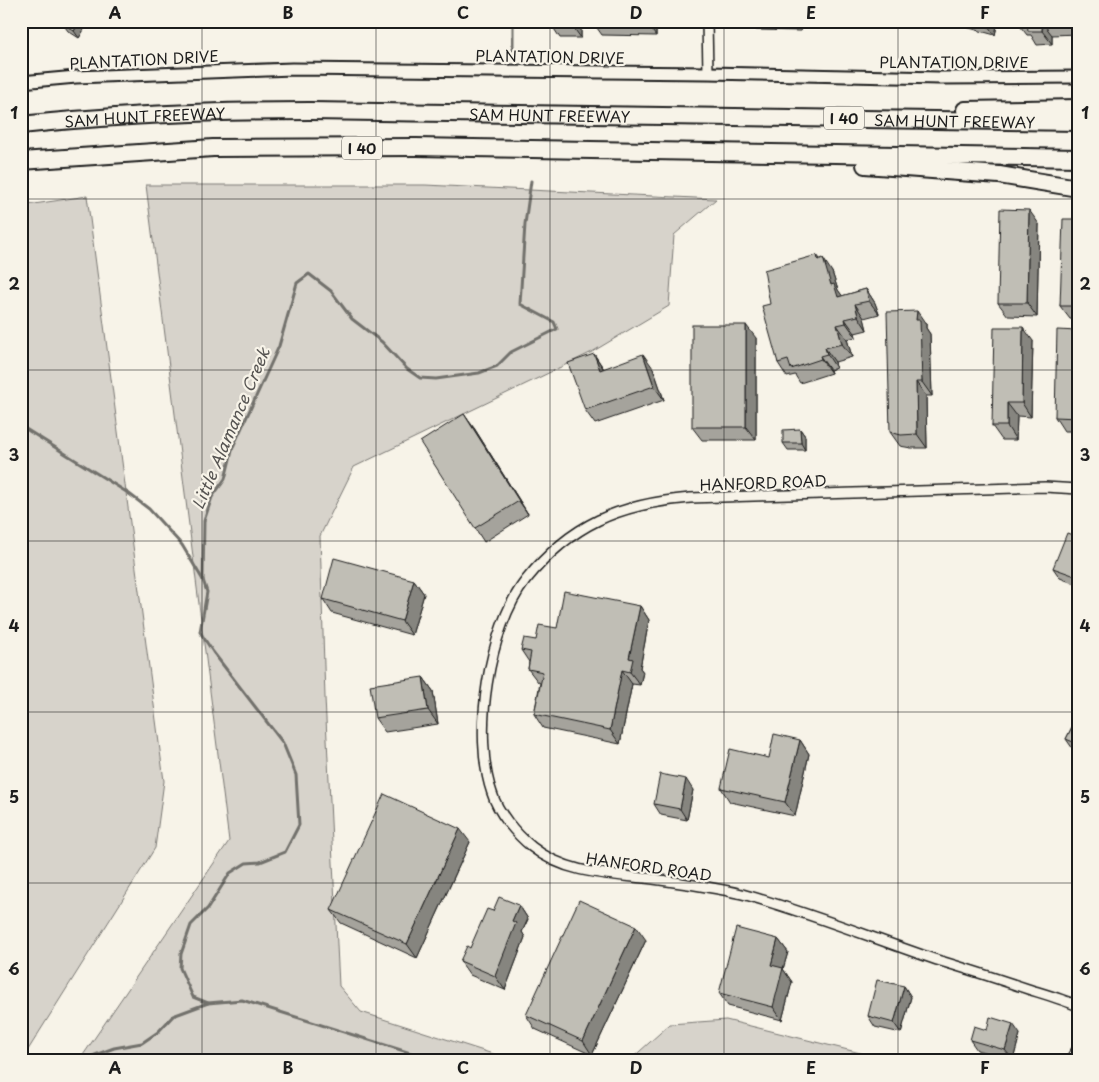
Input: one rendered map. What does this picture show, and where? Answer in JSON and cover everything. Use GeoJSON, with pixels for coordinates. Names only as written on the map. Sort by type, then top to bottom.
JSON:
{"type":"FeatureCollection","features":[{"type":"Feature","properties":{"kind":"highway"},"geometry":{"type":"LineString","coordinates":[[611,114],[1078,108]]}},
{"type":"Feature","properties":{"kind":"highway","name":"SAM HUNT FREEWAY"},"geometry":{"type":"LineString","coordinates":[[21,125],[101,117],[256,111],[611,114],[1078,122]]}},
{"type":"Feature","properties":{"kind":"highway","name":"I 40"},"geometry":{"type":"LineString","coordinates":[[21,161],[213,148],[416,147],[1078,158]]}},
{"type":"Feature","properties":{"kind":"highway"},"geometry":{"type":"LineString","coordinates":[[703,153],[999,175],[1078,188]]}},
{"type":"Feature","properties":{"kind":"street"},"geometry":{"type":"LineString","coordinates":[[707,21],[708,73]]}},
{"type":"Feature","properties":{"kind":"street","name":"PLANTATION DRIVE"},"geometry":{"type":"LineString","coordinates":[[21,82],[85,77],[292,68],[940,78],[1078,77]]}},
{"type":"Feature","properties":{"kind":"street","name":"HANFORD ROAD"},"geometry":{"type":"LineString","coordinates":[[1078,488],[1044,487],[690,498],[653,501],[616,512],[580,529],[548,555],[512,601],[494,648],[483,739],[484,766],[492,796],[509,823],[532,847],[552,860],[580,870],[672,882],[741,894],[1078,1006]]}},
{"type":"Feature","properties":{"kind":"street"},"geometry":{"type":"LineString","coordinates":[[1071,1061],[1078,1051]]}},
{"type":"Feature","properties":{"kind":"shaded area"},"geometry":{"type":"Polygon","coordinates":[[[146,185],[425,185],[716,199],[674,235],[669,306],[592,352],[354,467],[320,536],[325,698],[339,986],[361,1012],[515,1061],[79,1061],[229,841],[146,185]]]}},
{"type":"Feature","properties":{"kind":"shaded area"},"geometry":{"type":"Polygon","coordinates":[[[87,196],[164,781],[155,848],[21,1061],[21,206],[87,196]]]}},
{"type":"Feature","properties":{"kind":"shaded area"},"geometry":{"type":"Polygon","coordinates":[[[726,1020],[893,1061],[629,1061],[670,1024],[726,1020]]]}},
{"type":"Feature","properties":{"kind":"building"},"geometry":{"type":"Polygon","coordinates":[[[65,21],[80,21],[74,31],[63,24],[65,21]]]}},
{"type":"Feature","properties":{"kind":"building"},"geometry":{"type":"Polygon","coordinates":[[[551,21],[571,21],[571,24],[551,24],[551,21]]]}},
{"type":"Feature","properties":{"kind":"building"},"geometry":{"type":"Polygon","coordinates":[[[592,21],[646,21],[646,23],[592,21]]]}},
{"type":"Feature","properties":{"kind":"building"},"geometry":{"type":"Polygon","coordinates":[[[975,21],[988,21],[987,25],[975,21]]]}},
{"type":"Feature","properties":{"kind":"building"},"geometry":{"type":"Polygon","coordinates":[[[1027,21],[1051,21],[1042,22],[1042,31],[1028,31],[1027,21]]]}},
{"type":"Feature","properties":{"kind":"building"},"geometry":{"type":"Polygon","coordinates":[[[1000,209],[1029,210],[1027,303],[998,303],[1000,209]]]}},
{"type":"Feature","properties":{"kind":"building"},"geometry":{"type":"Polygon","coordinates":[[[1063,219],[1078,219],[1078,306],[1060,306],[1063,219]]]}},
{"type":"Feature","properties":{"kind":"building"},"geometry":{"type":"Polygon","coordinates":[[[817,255],[818,260],[823,258],[831,285],[834,284],[838,297],[866,289],[869,301],[855,304],[858,316],[845,319],[846,323],[837,325],[842,344],[825,348],[827,354],[820,356],[821,359],[791,369],[788,360],[778,363],[762,306],[770,304],[764,270],[817,255]]]}},
{"type":"Feature","properties":{"kind":"building"},"geometry":{"type":"Polygon","coordinates":[[[917,311],[916,320],[920,320],[922,382],[916,382],[917,434],[901,435],[890,432],[887,312],[917,311]]]}},
{"type":"Feature","properties":{"kind":"building"},"geometry":{"type":"Polygon","coordinates":[[[692,325],[746,325],[746,427],[692,427],[692,325]]]}},
{"type":"Feature","properties":{"kind":"building"},"geometry":{"type":"Polygon","coordinates":[[[994,327],[1023,327],[1022,403],[1007,403],[1007,426],[992,426],[994,327]]]}},
{"type":"Feature","properties":{"kind":"building"},"geometry":{"type":"Polygon","coordinates":[[[1057,330],[1078,331],[1078,418],[1055,417],[1057,330]]]}},
{"type":"Feature","properties":{"kind":"building"},"geometry":{"type":"Polygon","coordinates":[[[594,354],[600,370],[643,354],[654,386],[585,410],[568,363],[594,354]]]}},
{"type":"Feature","properties":{"kind":"building"},"geometry":{"type":"Polygon","coordinates":[[[464,414],[519,501],[475,528],[420,442],[464,414]]]}},
{"type":"Feature","properties":{"kind":"building"},"geometry":{"type":"Polygon","coordinates":[[[800,429],[801,443],[783,443],[783,430],[800,429]]]}},
{"type":"Feature","properties":{"kind":"building"},"geometry":{"type":"Polygon","coordinates":[[[1067,533],[1078,537],[1078,577],[1053,568],[1067,533]]]}},
{"type":"Feature","properties":{"kind":"building"},"geometry":{"type":"Polygon","coordinates":[[[334,558],[414,580],[402,621],[323,599],[334,558]]]}},
{"type":"Feature","properties":{"kind":"building"},"geometry":{"type":"Polygon","coordinates":[[[564,591],[640,606],[629,658],[633,659],[630,672],[622,670],[610,730],[534,714],[543,672],[528,669],[531,652],[521,650],[524,638],[536,640],[539,625],[557,628],[564,591]]]}},
{"type":"Feature","properties":{"kind":"building"},"geometry":{"type":"Polygon","coordinates":[[[423,677],[428,710],[375,718],[370,685],[423,677]]]}},
{"type":"Feature","properties":{"kind":"building"},"geometry":{"type":"Polygon","coordinates":[[[1078,715],[1078,744],[1066,739],[1078,715]]]}},
{"type":"Feature","properties":{"kind":"building"},"geometry":{"type":"Polygon","coordinates":[[[774,734],[800,740],[785,802],[721,788],[730,749],[769,758],[774,734]]]}},
{"type":"Feature","properties":{"kind":"building"},"geometry":{"type":"Polygon","coordinates":[[[660,774],[686,779],[680,809],[654,804],[660,774]]]}},
{"type":"Feature","properties":{"kind":"building"},"geometry":{"type":"Polygon","coordinates":[[[384,794],[460,829],[407,944],[331,910],[384,794]]]}},
{"type":"Feature","properties":{"kind":"building"},"geometry":{"type":"Polygon","coordinates":[[[499,897],[519,905],[512,921],[516,923],[495,976],[460,961],[467,946],[470,948],[487,909],[493,911],[499,897]]]}},
{"type":"Feature","properties":{"kind":"building"},"geometry":{"type":"Polygon","coordinates":[[[579,900],[636,926],[583,1041],[526,1015],[579,900]]]}},
{"type":"Feature","properties":{"kind":"building"},"geometry":{"type":"Polygon","coordinates":[[[736,928],[778,939],[771,965],[783,968],[773,1007],[719,993],[736,928]]]}},
{"type":"Feature","properties":{"kind":"building"},"geometry":{"type":"Polygon","coordinates":[[[877,980],[904,986],[894,1023],[868,1016],[877,980]]]}},
{"type":"Feature","properties":{"kind":"building"},"geometry":{"type":"Polygon","coordinates":[[[990,1017],[1013,1024],[1005,1050],[970,1040],[974,1026],[987,1030],[990,1017]]]}},
{"type":"Feature","properties":{"kind":"waterway","name":"Little Alamance Creek"},"geometry":{"type":"LineString","coordinates":[[513,21],[513,54]]}},
{"type":"Feature","properties":{"kind":"waterway","name":"Little Alamance Creek"},"geometry":{"type":"LineString","coordinates":[[436,1061],[242,1000],[208,1003],[193,997],[180,968],[181,954],[191,925],[208,908],[230,873],[246,863],[260,862],[285,852],[299,825],[296,775],[283,743],[213,652],[200,632],[207,592],[203,580],[204,521],[212,497],[225,479],[233,447],[279,346],[297,283],[309,274],[331,291],[352,319],[382,342],[407,369],[420,378],[436,379],[479,373],[497,366],[511,352],[557,329],[554,322],[520,304],[525,224],[531,181]]}},
{"type":"Feature","properties":{"kind":"waterway"},"geometry":{"type":"LineString","coordinates":[[21,426],[128,493],[149,509],[182,545],[203,580]]}},
{"type":"Feature","properties":{"kind":"waterway"},"geometry":{"type":"LineString","coordinates":[[79,1061],[114,1048],[142,1043],[158,1032],[173,1016],[208,1003]]}}]}
